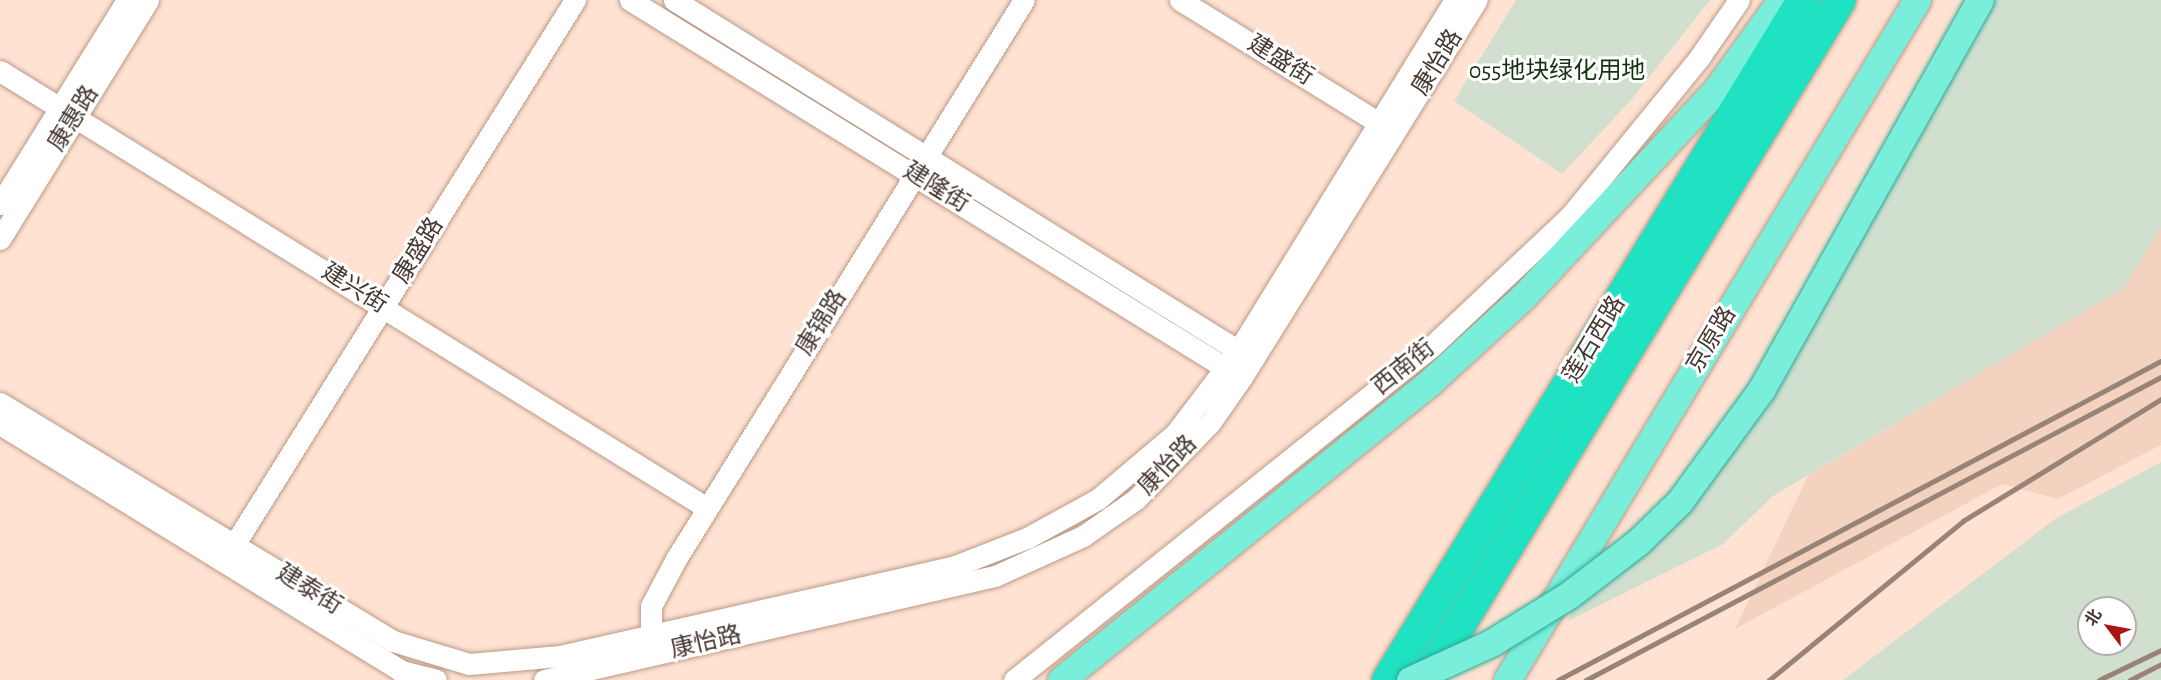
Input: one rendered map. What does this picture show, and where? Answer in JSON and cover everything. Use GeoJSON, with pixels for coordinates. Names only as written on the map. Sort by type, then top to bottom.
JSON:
{"type":"FeatureCollection","features":[{"type":"Feature","properties":{"kind":"highway","name":"莲石西路"},"geometry":{"type":"LineString","coordinates":[[1388,680],[1803,0]]}},
{"type":"Feature","properties":{"kind":"highway","name":"莲石西路"},"geometry":{"type":"LineString","coordinates":[[1426,680],[1840,0]]}},
{"type":"Feature","properties":{"kind":"main road"},"geometry":{"type":"LineString","coordinates":[[1061,680],[1429,383],[1624,195],[1717,89],[1780,0]]}},
{"type":"Feature","properties":{"kind":"main road","name":"京原路"},"geometry":{"type":"LineString","coordinates":[[1507,680],[1917,0]]}},
{"type":"Feature","properties":{"kind":"main road"},"geometry":{"type":"LineString","coordinates":[[1410,680],[1491,643],[1569,595],[1638,542],[1680,501],[1761,390],[1980,0]]}},
{"type":"Feature","properties":{"kind":"street","name":"康惠路"},"geometry":{"type":"LineString","coordinates":[[0,239],[127,0]]}},
{"type":"Feature","properties":{"kind":"street","name":"康惠路"},"geometry":{"type":"LineString","coordinates":[[0,204],[148,0]]}},
{"type":"Feature","properties":{"kind":"street","name":"康盛路"},"geometry":{"type":"LineString","coordinates":[[230,553],[575,0]]}},
{"type":"Feature","properties":{"kind":"street","name":"建隆街"},"geometry":{"type":"LineString","coordinates":[[630,0],[920,166],[1240,364]]}},
{"type":"Feature","properties":{"kind":"street","name":"建隆街"},"geometry":{"type":"LineString","coordinates":[[674,0],[920,166]]}},
{"type":"Feature","properties":{"kind":"street","name":"康锦路"},"geometry":{"type":"LineString","coordinates":[[650,646],[651,606],[707,508],[1024,0]]}},
{"type":"Feature","properties":{"kind":"street","name":"建盛街"},"geometry":{"type":"LineString","coordinates":[[1180,0],[1379,123]]}},
{"type":"Feature","properties":{"kind":"street","name":"康怡路"},"geometry":{"type":"LineString","coordinates":[[650,646],[966,585],[1023,564],[1083,536],[1136,499],[1210,423],[1240,364],[1379,123],[1455,0]]}},
{"type":"Feature","properties":{"kind":"street","name":"康怡路"},"geometry":{"type":"LineString","coordinates":[[1240,364],[1477,0]]}},
{"type":"Feature","properties":{"kind":"street","name":"西南街"},"geometry":{"type":"LineString","coordinates":[[1014,680],[1447,332],[1570,215],[1699,58],[1739,0]]}},
{"type":"Feature","properties":{"kind":"street","name":"建兴街"},"geometry":{"type":"LineString","coordinates":[[0,71],[707,508]]}},
{"type":"Feature","properties":{"kind":"street","name":"建泰街"},"geometry":{"type":"LineString","coordinates":[[0,403],[230,553],[401,671],[436,680]]}},
{"type":"Feature","properties":{"kind":"street","name":"建泰街"},"geometry":{"type":"LineString","coordinates":[[0,424],[393,641],[430,656],[469,664],[507,663],[650,646]]}},
{"type":"Feature","properties":{"kind":"street"},"geometry":{"type":"LineString","coordinates":[[544,680],[650,646]]}},
{"type":"Feature","properties":{"kind":"shaded area"},"geometry":{"type":"Polygon","coordinates":[[[2161,227],[2161,445],[2058,499],[2002,484],[1735,629],[1808,476],[2124,288],[2161,227]]]}},
{"type":"Feature","properties":{"kind":"green space","name":"055地块绿化用地"},"geometry":{"type":"Polygon","coordinates":[[[1516,0],[1710,0],[1631,100],[1562,174],[1454,101],[1516,0]]]}},
{"type":"Feature","properties":{"kind":"green space"},"geometry":{"type":"Polygon","coordinates":[[[1977,0],[2161,0],[2161,227],[2124,288],[1773,496],[1723,544],[1568,621],[1588,568],[1674,495],[1745,394],[1768,408],[1912,109],[1977,0]]]}},
{"type":"Feature","properties":{"kind":"green space"},"geometry":{"type":"Polygon","coordinates":[[[2161,462],[2161,680],[1843,680],[2055,519],[2161,462]]]}},
{"type":"Feature","properties":{"kind":"railway"},"geometry":{"type":"LineString","coordinates":[[1558,680],[2161,361]]}},
{"type":"Feature","properties":{"kind":"railway"},"geometry":{"type":"LineString","coordinates":[[1586,680],[2161,377]]}},
{"type":"Feature","properties":{"kind":"railway"},"geometry":{"type":"LineString","coordinates":[[1769,680],[1963,521],[2161,399]]}},
{"type":"Feature","properties":{"kind":"railway"},"geometry":{"type":"LineString","coordinates":[[2099,680],[2161,650]]}},
{"type":"Feature","properties":{"kind":"railway"},"geometry":{"type":"LineString","coordinates":[[2130,680],[2161,664]]}}]}
